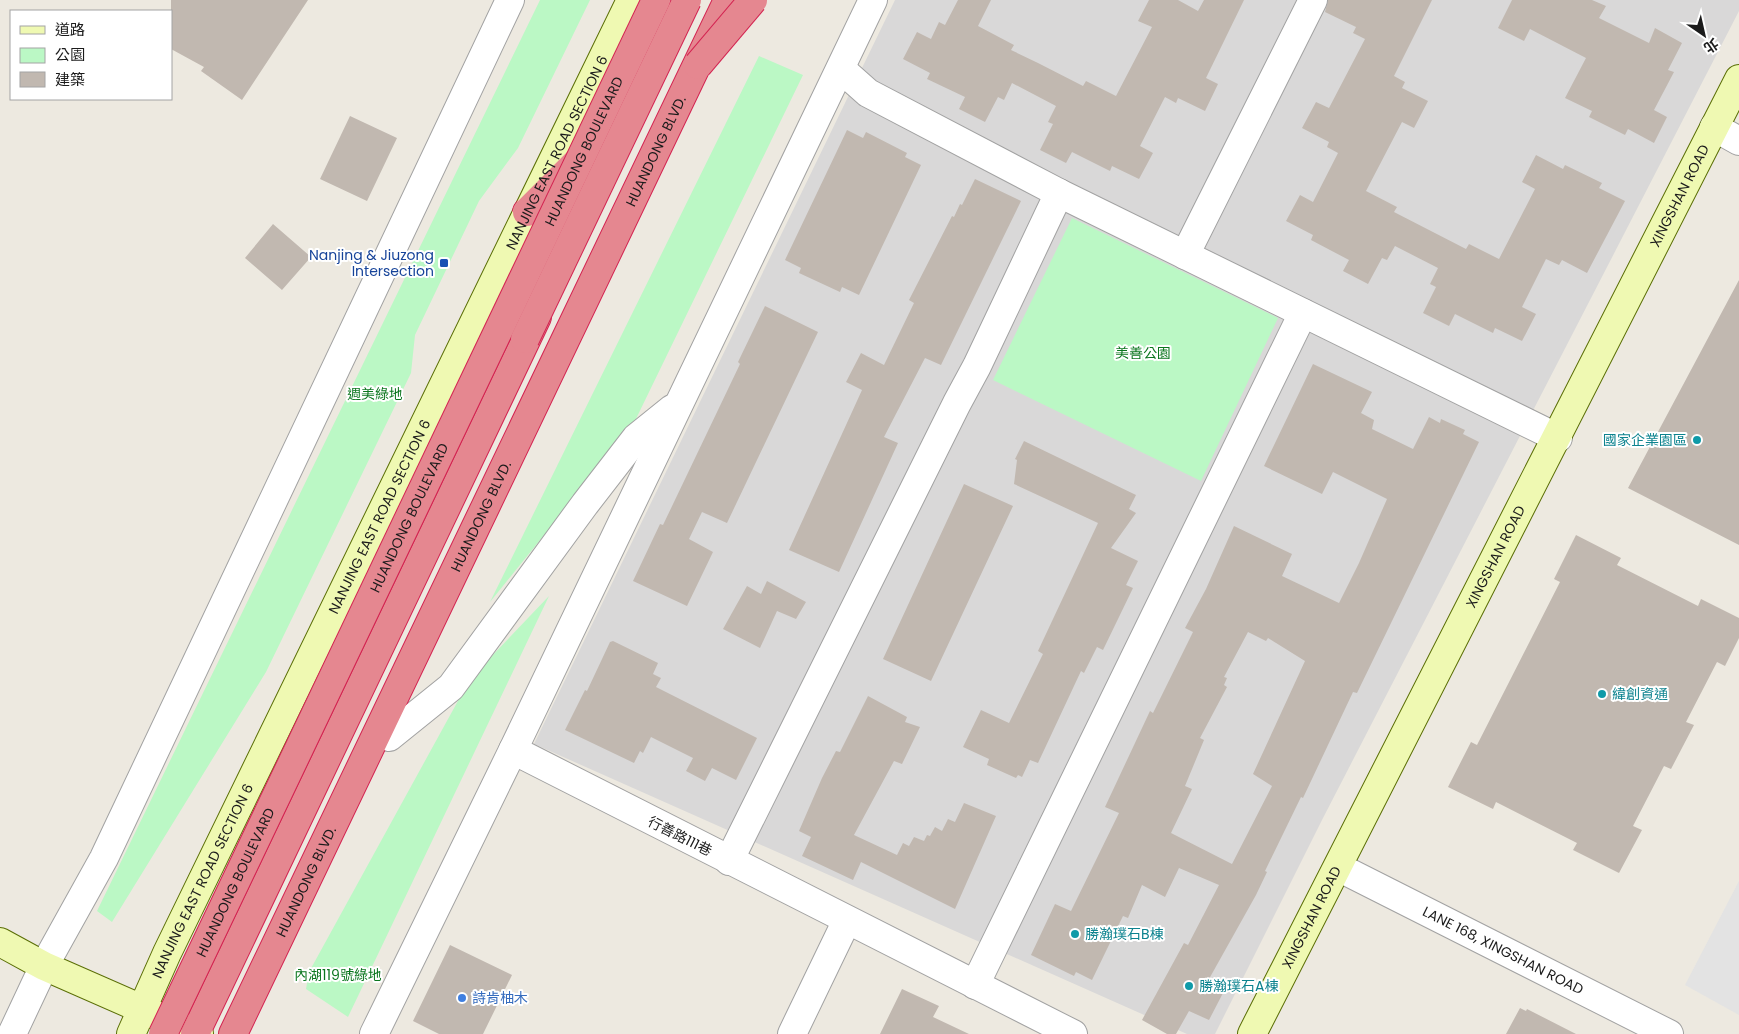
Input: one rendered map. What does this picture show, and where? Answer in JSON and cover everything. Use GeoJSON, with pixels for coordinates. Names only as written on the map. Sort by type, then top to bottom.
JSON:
{"type":"FeatureCollection","features":[{"type":"Feature","properties":{"kind":"highway","name":"HUANDONG BOULEVARD"},"geometry":{"type":"LineString","coordinates":[[163,1034],[448,440],[656,0]]}},
{"type":"Feature","properties":{"kind":"highway"},"geometry":{"type":"LineString","coordinates":[[448,440],[525,339],[688,0]]}},
{"type":"Feature","properties":{"kind":"highway"},"geometry":{"type":"LineString","coordinates":[[197,1034],[688,0]]}},
{"type":"Feature","properties":{"kind":"highway","name":"HUANDONG BLVD."},"geometry":{"type":"LineString","coordinates":[[233,1034],[728,0]]}},
{"type":"Feature","properties":{"kind":"highway"},"geometry":{"type":"LineString","coordinates":[[698,65],[753,0]]}},
{"type":"Feature","properties":{"kind":"highway"},"geometry":{"type":"LineString","coordinates":[[527,212],[642,97]]}},
{"type":"Feature","properties":{"kind":"main road","name":"NANJING EAST ROAD SECTION 6"},"geometry":{"type":"LineString","coordinates":[[130,1034],[167,953],[401,476],[631,0]]}},
{"type":"Feature","properties":{"kind":"main road"},"geometry":{"type":"LineString","coordinates":[[246,1034],[743,0]]}},
{"type":"Feature","properties":{"kind":"main road","name":"XINGSHAN ROAD"},"geometry":{"type":"LineString","coordinates":[[1252,1034],[1558,438],[1739,80]]}},
{"type":"Feature","properties":{"kind":"main road"},"geometry":{"type":"LineString","coordinates":[[0,942],[44,966],[197,1034]]}},
{"type":"Feature","properties":{"kind":"street"},"geometry":{"type":"LineString","coordinates":[[12,1034],[44,966],[112,840],[510,0]]}},
{"type":"Feature","properties":{"kind":"street"},"geometry":{"type":"LineString","coordinates":[[374,1034],[513,750],[873,0]]}},
{"type":"Feature","properties":{"kind":"street"},"geometry":{"type":"LineString","coordinates":[[1185,255],[1313,0]]}},
{"type":"Feature","properties":{"kind":"street"},"geometry":{"type":"LineString","coordinates":[[841,69],[868,93],[1059,193],[1558,438]]}},
{"type":"Feature","properties":{"kind":"street"},"geometry":{"type":"LineString","coordinates":[[1714,127],[1739,141]]}},
{"type":"Feature","properties":{"kind":"street"},"geometry":{"type":"LineString","coordinates":[[729,861],[956,403],[977,366],[1059,193]]}},
{"type":"Feature","properties":{"kind":"street"},"geometry":{"type":"LineString","coordinates":[[976,985],[1303,313]]}},
{"type":"Feature","properties":{"kind":"street"},"geometry":{"type":"LineString","coordinates":[[389,737],[451,687],[585,504],[636,438],[679,404]]}},
{"type":"Feature","properties":{"kind":"street","name":"行善路111巷"},"geometry":{"type":"LineString","coordinates":[[513,750],[1073,1034]]}},
{"type":"Feature","properties":{"kind":"street","name":"LANE 168, XINGSHAN ROAD"},"geometry":{"type":"LineString","coordinates":[[1338,866],[1669,1034]]}},
{"type":"Feature","properties":{"kind":"street"},"geometry":{"type":"LineString","coordinates":[[792,1034],[847,920]]}},
{"type":"Feature","properties":{"kind":"shaded area"},"geometry":{"type":"Polygon","coordinates":[[[895,0],[1739,0],[1739,11],[1322,820],[1215,1034],[1187,1034],[534,744],[895,0]]]}},
{"type":"Feature","properties":{"kind":"shaded area"},"geometry":{"type":"Polygon","coordinates":[[[1739,881],[1739,1015],[1685,985],[1739,881]]]}},
{"type":"Feature","properties":{"kind":"green space","name":"週美綠地"},"geometry":{"type":"Polygon","coordinates":[[[540,0],[590,0],[518,148],[479,201],[415,335],[411,373],[266,672],[112,922],[97,911],[540,0]]]}},
{"type":"Feature","properties":{"kind":"green space"},"geometry":{"type":"Polygon","coordinates":[[[759,56],[803,75],[633,425],[490,602],[759,56]]]}},
{"type":"Feature","properties":{"kind":"green space","name":"美善公園"},"geometry":{"type":"Polygon","coordinates":[[[1072,218],[1278,318],[1201,481],[993,380],[1072,218]]]}},
{"type":"Feature","properties":{"kind":"green space","name":"內湖119號綠地"},"geometry":{"type":"Polygon","coordinates":[[[549,596],[348,1017],[306,989],[309,972],[470,679],[549,596]]]}},
{"type":"Feature","properties":{"kind":"building"},"geometry":{"type":"Polygon","coordinates":[[[171,0],[308,0],[242,100],[201,71],[204,67],[172,50],[171,0]]]}},
{"type":"Feature","properties":{"kind":"building"},"geometry":{"type":"Polygon","coordinates":[[[958,0],[991,0],[978,26],[1014,45],[1011,50],[1083,86],[1086,81],[1116,96],[1152,27],[1138,21],[1149,0],[1178,0],[1198,11],[1204,0],[1244,0],[1206,78],[1218,84],[1205,111],[1178,98],[1176,103],[1165,97],[1140,146],[1153,153],[1139,179],[1112,166],[1110,171],[1072,152],[1066,163],[1040,150],[1053,124],[1048,122],[1056,106],[1012,83],[1004,100],[998,97],[985,122],[959,109],[965,97],[927,79],[930,73],[903,59],[917,32],[931,39],[939,22],[945,25],[958,0]]]}},
{"type":"Feature","properties":{"kind":"building"},"geometry":{"type":"Polygon","coordinates":[[[1328,0],[1432,0],[1394,76],[1405,82],[1402,88],[1428,101],[1414,128],[1402,122],[1366,191],[1397,207],[1394,212],[1466,249],[1469,244],[1499,259],[1535,189],[1522,182],[1536,155],[1563,169],[1565,165],[1602,183],[1599,188],[1625,201],[1587,273],[1562,260],[1559,265],[1546,259],[1522,307],[1536,314],[1522,341],[1495,328],[1493,333],[1455,314],[1449,326],[1423,313],[1436,287],[1430,284],[1438,268],[1395,246],[1387,260],[1382,258],[1368,284],[1343,271],[1349,260],[1311,240],[1313,235],[1286,221],[1300,195],[1313,202],[1338,153],[1327,147],[1329,142],[1302,128],[1316,102],[1329,108],[1365,39],[1353,33],[1356,27],[1325,12],[1328,0]]]}},
{"type":"Feature","properties":{"kind":"building"},"geometry":{"type":"Polygon","coordinates":[[[1512,0],[1592,0],[1606,6],[1599,18],[1649,43],[1655,28],[1682,43],[1668,70],[1674,72],[1654,110],[1667,117],[1654,143],[1628,129],[1625,135],[1589,117],[1592,111],[1565,98],[1586,58],[1530,29],[1524,41],[1498,28],[1512,0]]]}},
{"type":"Feature","properties":{"kind":"building"},"geometry":{"type":"Polygon","coordinates":[[[350,116],[397,138],[367,201],[320,179],[350,116]]]}},
{"type":"Feature","properties":{"kind":"building"},"geometry":{"type":"Polygon","coordinates":[[[847,130],[863,138],[866,132],[907,153],[905,157],[921,165],[859,295],[842,287],[840,292],[799,273],[801,268],[785,260],[847,130]]]}},
{"type":"Feature","properties":{"kind":"building"},"geometry":{"type":"Polygon","coordinates":[[[975,179],[1021,201],[941,365],[925,358],[884,437],[898,443],[839,572],[789,550],[862,390],[846,382],[861,353],[884,365],[914,303],[909,300],[952,216],[954,217],[960,204],[962,205],[975,179]]]}},
{"type":"Feature","properties":{"kind":"building"},"geometry":{"type":"Polygon","coordinates":[[[273,224],[311,257],[282,290],[245,258],[273,224]]]}},
{"type":"Feature","properties":{"kind":"building","name":"國家企業園區"},"geometry":{"type":"Polygon","coordinates":[[[1739,280],[1739,545],[1628,488],[1739,280]]]}},
{"type":"Feature","properties":{"kind":"building"},"geometry":{"type":"Polygon","coordinates":[[[765,306],[818,332],[727,523],[702,512],[689,539],[713,552],[687,606],[633,581],[660,524],[663,525],[740,364],[738,362],[765,306]]]}},
{"type":"Feature","properties":{"kind":"building"},"geometry":{"type":"Polygon","coordinates":[[[1313,364],[1372,392],[1361,413],[1374,420],[1372,429],[1413,449],[1429,417],[1440,423],[1441,419],[1465,430],[1463,434],[1479,442],[1357,693],[1353,692],[1303,798],[1301,797],[1265,871],[1267,872],[1256,895],[1209,979],[1218,984],[1215,989],[1223,993],[1209,1020],[1189,1011],[1176,1034],[1167,1034],[1142,1020],[1184,943],[1188,945],[1219,885],[1179,868],[1165,897],[1142,885],[1128,918],[1123,916],[1092,980],[1076,972],[1074,976],[1031,955],[1055,904],[1071,911],[1119,813],[1105,807],[1150,711],[1153,713],[1193,632],[1185,628],[1206,589],[1234,526],[1292,554],[1282,576],[1339,603],[1359,563],[1387,499],[1333,472],[1322,494],[1264,466],[1313,364]],[[1248,632],[1224,677],[1227,678],[1224,685],[1227,687],[1200,738],[1204,740],[1185,786],[1192,789],[1171,833],[1232,864],[1272,786],[1253,774],[1305,661],[1268,638],[1266,641],[1248,632]]]}},
{"type":"Feature","properties":{"kind":"building"},"geometry":{"type":"Polygon","coordinates":[[[1024,441],[1136,495],[1129,509],[1136,513],[1111,548],[1138,561],[1126,585],[1133,588],[1103,650],[1097,647],[1084,673],[1081,671],[1038,763],[1030,760],[1022,777],[1018,775],[1016,778],[987,765],[989,759],[963,747],[981,710],[1009,723],[1043,654],[1038,651],[1098,523],[1014,484],[1017,460],[1015,459],[1024,441]]]}},
{"type":"Feature","properties":{"kind":"building"},"geometry":{"type":"Polygon","coordinates":[[[964,484],[1013,506],[931,681],[883,659],[964,484]]]}},
{"type":"Feature","properties":{"kind":"building","name":"緯創資通"},"geometry":{"type":"Polygon","coordinates":[[[1576,535],[1621,558],[1617,565],[1698,606],[1701,599],[1739,618],[1739,638],[1725,666],[1717,662],[1686,722],[1694,725],[1671,769],[1664,766],[1633,826],[1642,830],[1619,873],[1573,850],[1577,843],[1496,802],[1493,809],[1448,787],[1471,742],[1477,745],[1560,582],[1554,579],[1576,535]]]}},
{"type":"Feature","properties":{"kind":"building"},"geometry":{"type":"Polygon","coordinates":[[[767,581],[806,602],[796,619],[777,611],[760,648],[723,629],[747,586],[761,594],[767,581]]]}},
{"type":"Feature","properties":{"kind":"building"},"geometry":{"type":"Polygon","coordinates":[[[613,641],[658,663],[653,674],[661,678],[656,687],[757,738],[736,780],[712,768],[705,781],[686,771],[693,758],[651,737],[643,753],[640,751],[634,763],[565,730],[585,690],[587,691],[610,642],[613,641]]]}},
{"type":"Feature","properties":{"kind":"building"},"geometry":{"type":"Polygon","coordinates":[[[868,696],[907,717],[905,722],[920,727],[902,764],[894,761],[854,835],[897,855],[903,843],[909,846],[914,837],[924,841],[927,835],[930,836],[935,827],[942,831],[948,819],[955,822],[964,803],[996,816],[955,909],[861,862],[853,880],[802,856],[811,837],[799,831],[822,778],[836,751],[840,752],[868,696]]]}},
{"type":"Feature","properties":{"kind":"building","name":"詩肯柚木"},"geometry":{"type":"Polygon","coordinates":[[[450,945],[512,975],[483,1034],[439,1034],[413,1021],[450,945]]]}},
{"type":"Feature","properties":{"kind":"building"},"geometry":{"type":"Polygon","coordinates":[[[902,989],[939,1006],[933,1017],[969,1034],[880,1034],[902,989]]]}},
{"type":"Feature","properties":{"kind":"building"},"geometry":{"type":"Polygon","coordinates":[[[1520,1008],[1526,1011],[1527,1009],[1576,1034],[1506,1034],[1520,1008]]]}},
{"type":"Feature","properties":{"kind":"place","name":"Nanjing & Jiuzong Intersection"},"geometry":{"type":"Point","coordinates":[444,263]}},
{"type":"Feature","properties":{"kind":"place","name":"國家企業園區"},"geometry":{"type":"Point","coordinates":[1697,440]}},
{"type":"Feature","properties":{"kind":"place","name":"緯創資通"},"geometry":{"type":"Point","coordinates":[1602,694]}},
{"type":"Feature","properties":{"kind":"place","name":"勝瀚璞石B棟"},"geometry":{"type":"Point","coordinates":[1075,934]}},
{"type":"Feature","properties":{"kind":"place","name":"勝瀚璞石A棟"},"geometry":{"type":"Point","coordinates":[1189,986]}},
{"type":"Feature","properties":{"kind":"place","name":"詩肯柚木"},"geometry":{"type":"Point","coordinates":[462,998]}}]}
